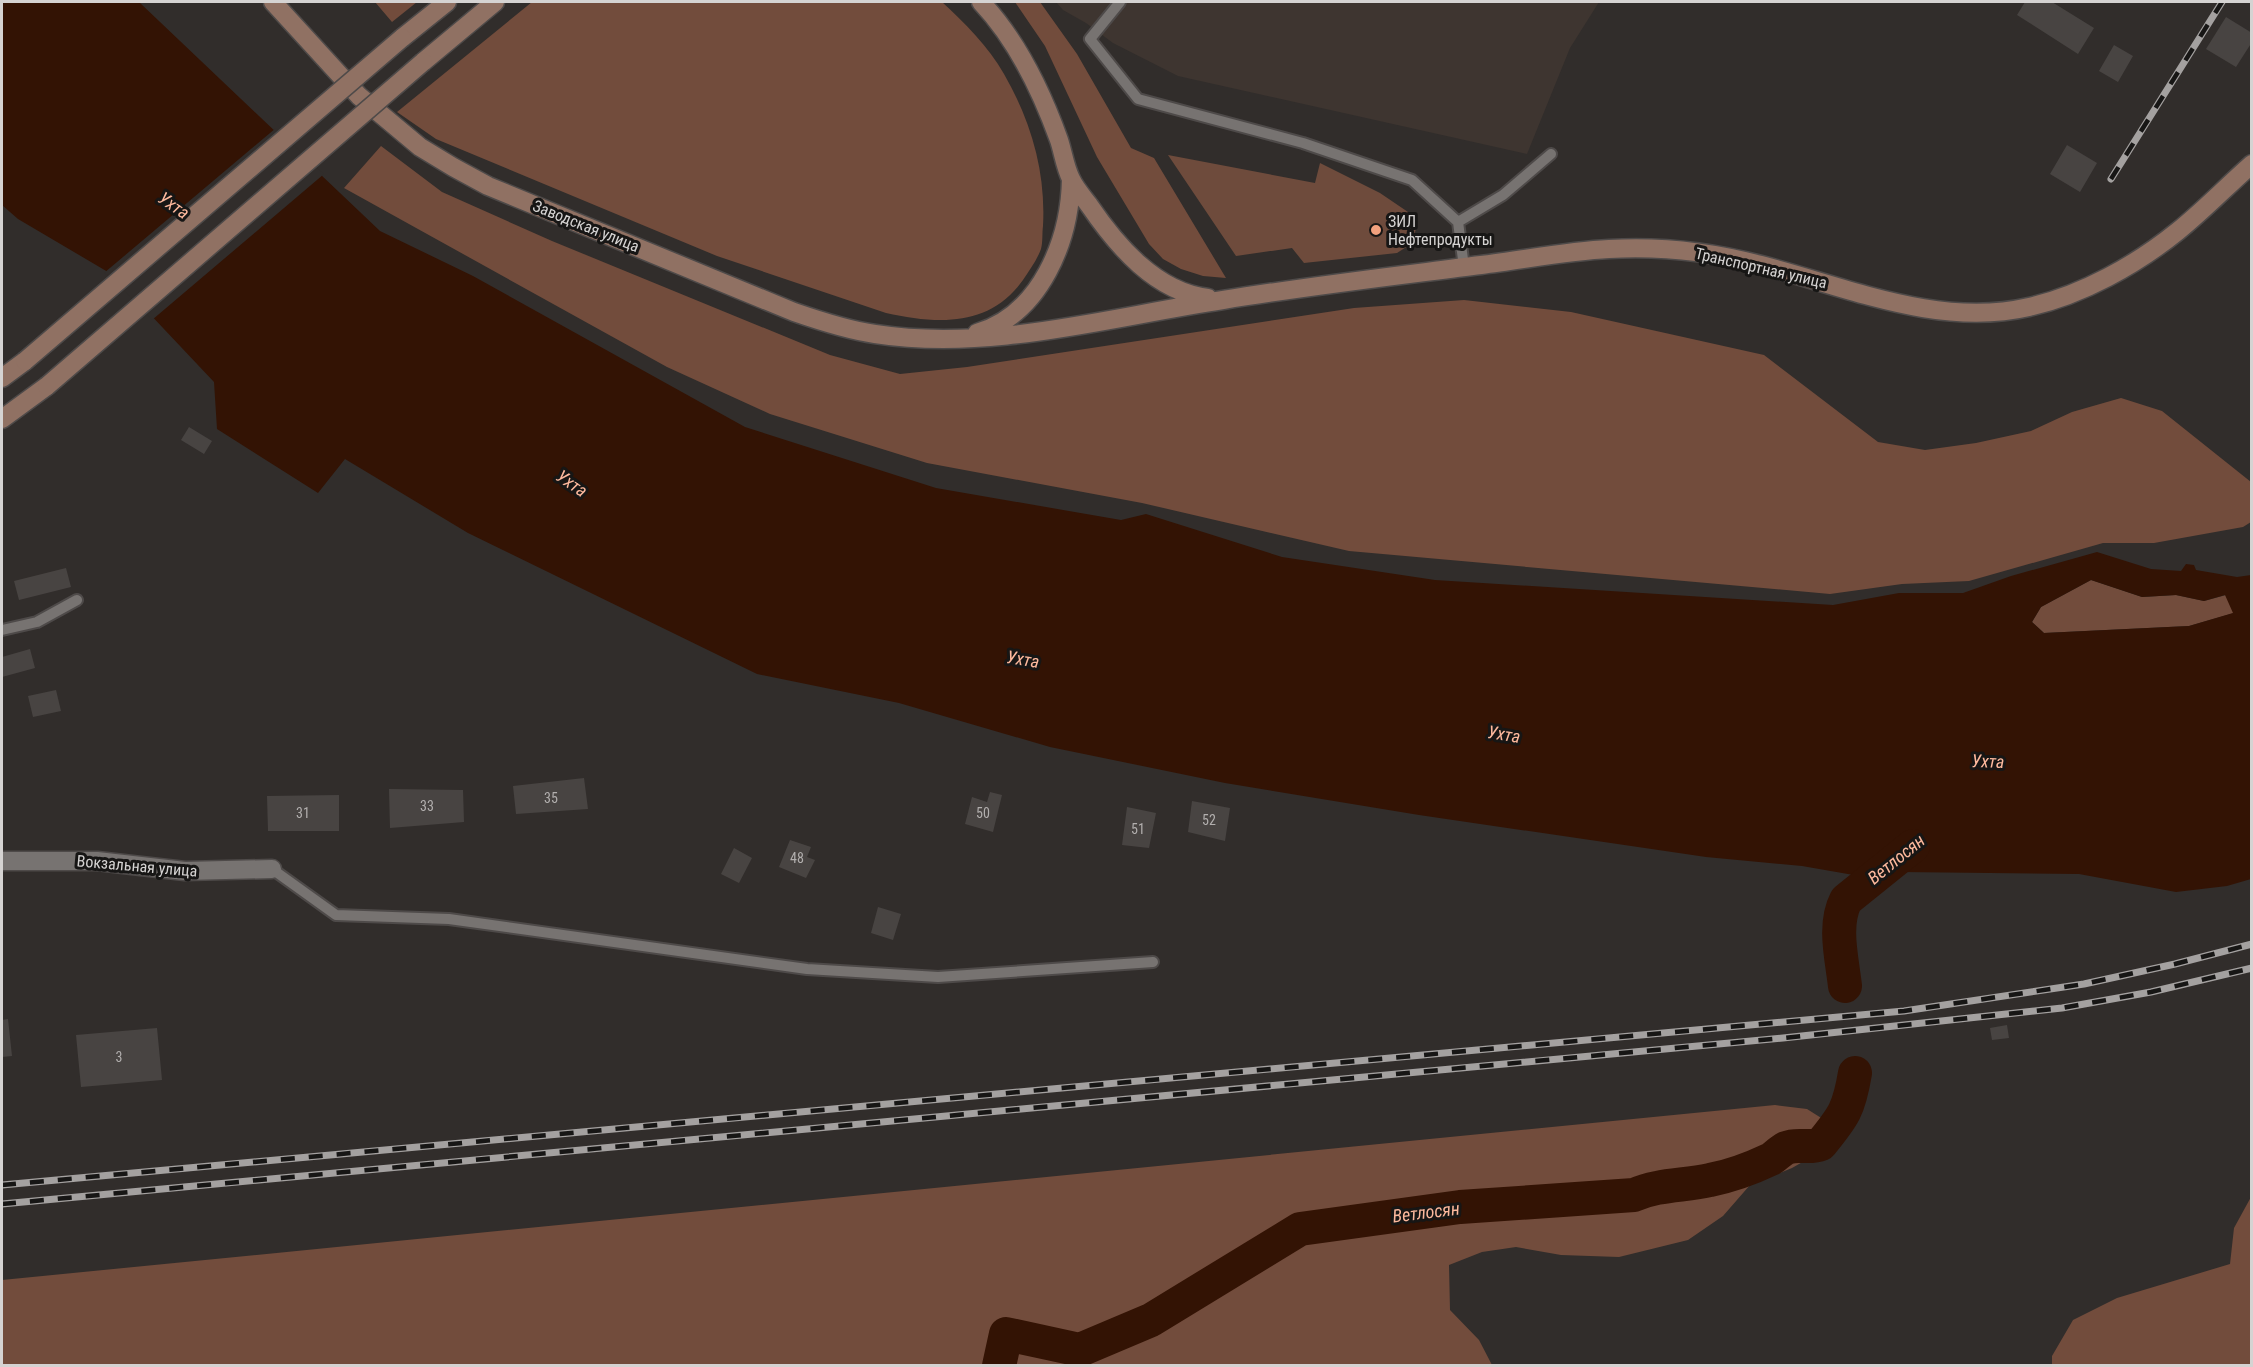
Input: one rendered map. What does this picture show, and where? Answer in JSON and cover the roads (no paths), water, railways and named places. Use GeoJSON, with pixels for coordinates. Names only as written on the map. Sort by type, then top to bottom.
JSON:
{"type":"FeatureCollection","features":[{"type":"Feature","properties":{"kind":"street","name":"Заводская улица"},"geometry":{"type":"LineString","coordinates":[[273,2],[359,96],[389,122],[420,147],[488,186],[794,312],[833,325],[873,334],[916,339],[957,338]]}},
{"type":"Feature","properties":{"kind":"street"},"geometry":{"type":"LineString","coordinates":[[2,378],[25,361],[447,2]]}},
{"type":"Feature","properties":{"kind":"street"},"geometry":{"type":"LineString","coordinates":[[2,419],[47,386],[495,2]]}},
{"type":"Feature","properties":{"kind":"street"},"geometry":{"type":"LineString","coordinates":[[981,2],[1002,28],[1030,72],[1059,139],[1071,179],[1107,230],[1147,270],[1168,285],[1185,293],[1224,299]]}},
{"type":"Feature","properties":{"kind":"street","name":"Транспортная улица"},"geometry":{"type":"LineString","coordinates":[[1224,299],[1609,249],[1682,250],[1757,264],[1922,308],[1963,314],[1996,313],[2029,307],[2059,298],[2133,263],[2177,232],[2252,164]]}},
{"type":"Feature","properties":{"kind":"street"},"geometry":{"type":"LineString","coordinates":[[957,338],[982,332],[1007,320],[1028,301],[1036,290],[1050,266],[1065,227],[1070,203],[1071,179]]}},
{"type":"Feature","properties":{"kind":"street"},"geometry":{"type":"LineString","coordinates":[[957,338],[1021,334],[1224,299]]}},
{"type":"Feature","properties":{"kind":"street","name":"Вокзальная улица"},"geometry":{"type":"LineString","coordinates":[[2,861],[97,861],[185,872],[272,869]]}},
{"type":"Feature","properties":{"kind":"lane"},"geometry":{"type":"LineString","coordinates":[[1120,2],[1090,39],[1138,99],[1303,143],[1412,180],[1458,222],[1464,267]]}},
{"type":"Feature","properties":{"kind":"lane"},"geometry":{"type":"LineString","coordinates":[[1458,222],[1503,195],[1551,154]]}},
{"type":"Feature","properties":{"kind":"lane"},"geometry":{"type":"LineString","coordinates":[[2,630],[37,622],[77,600]]}},
{"type":"Feature","properties":{"kind":"lane"},"geometry":{"type":"LineString","coordinates":[[272,869],[336,915],[449,919],[807,969],[938,977],[1153,962]]}},
{"type":"Feature","properties":{"kind":"water","name":"Ухта"},"geometry":{"type":"Polygon","coordinates":[[[2,2],[139,2],[380,231],[473,276],[745,427],[936,488],[1121,520],[1146,514],[1282,557],[1435,580],[1833,605],[1899,593],[1963,593],[2011,576],[2097,552],[2151,569],[2181,571],[2186,564],[2194,565],[2196,570],[2237,577],[2251,575],[2251,879],[2227,886],[2176,892],[2079,874],[1900,872],[1865,877],[1802,866],[1706,857],[1419,815],[1225,783],[1050,747],[899,703],[757,674],[468,533],[345,459],[318,493],[217,429],[214,382],[113,275],[18,219],[2,205],[2,2]],[[2091,580],[2041,607],[2032,622],[2044,633],[2189,626],[2233,613],[2225,595],[2204,601],[2176,595],[2142,597],[2091,580]]]}},
{"type":"Feature","properties":{"kind":"waterway","name":"Ветлосян"},"geometry":{"type":"LineString","coordinates":[[1845,986],[1839,931],[1846,900],[1913,846]]}},
{"type":"Feature","properties":{"kind":"waterway","name":"Ветлосян"},"geometry":{"type":"LineString","coordinates":[[999,1366],[1006,1334],[1080,1350],[1151,1320],[1300,1229],[1460,1207],[1634,1195],[1643,1191],[1726,1176],[1771,1159],[1786,1148],[1821,1144],[1844,1111],[1855,1073]]}},
{"type":"Feature","properties":{"kind":"railway"},"geometry":{"type":"LineString","coordinates":[[2111,179],[2222,2]]}},
{"type":"Feature","properties":{"kind":"railway"},"geometry":{"type":"LineString","coordinates":[[2,1185],[1904,1011],[2084,984],[2252,944]]}},
{"type":"Feature","properties":{"kind":"railway"},"geometry":{"type":"LineString","coordinates":[[2,1204],[1783,1038],[2062,1008],[2151,992],[2252,968]]}},
{"type":"Feature","properties":{"kind":"place","name":"ЗИЛ Нефтепродукты"},"geometry":{"type":"Point","coordinates":[1376,230]}}]}
